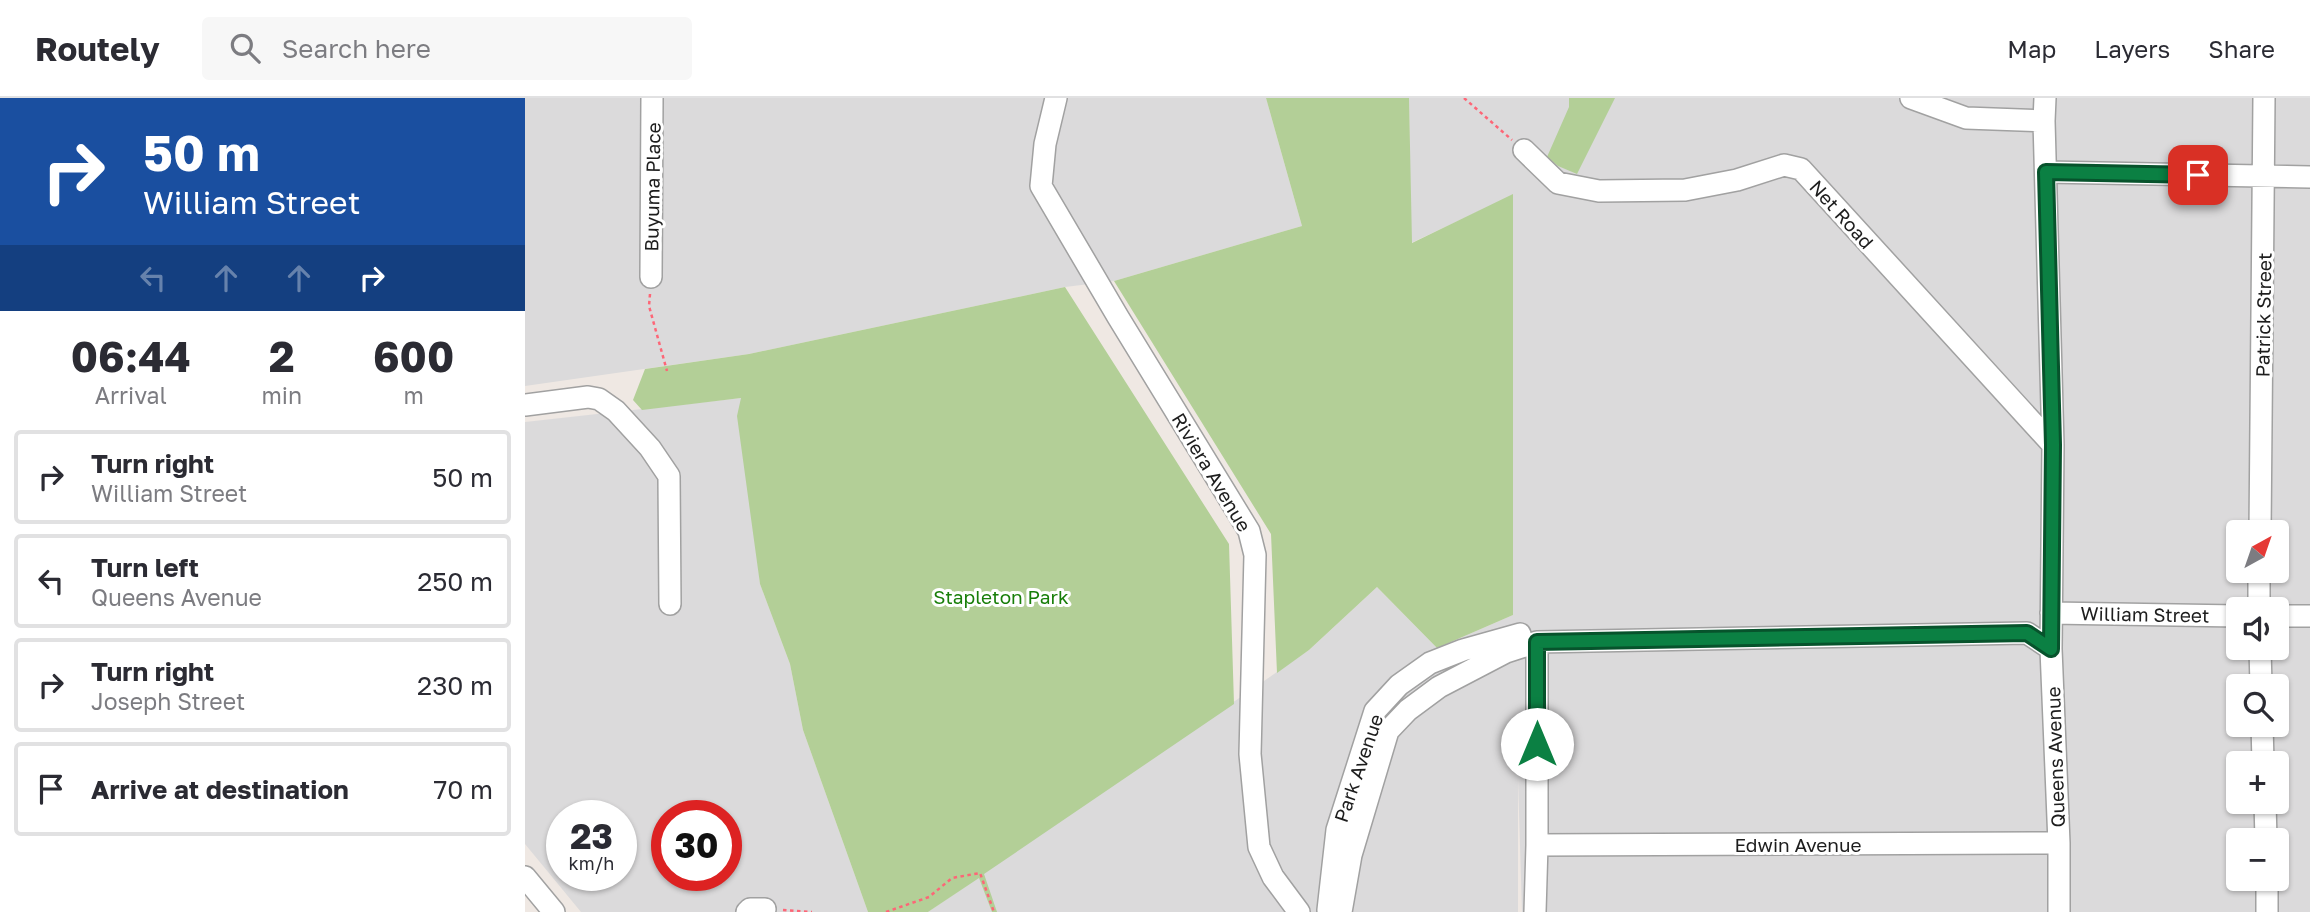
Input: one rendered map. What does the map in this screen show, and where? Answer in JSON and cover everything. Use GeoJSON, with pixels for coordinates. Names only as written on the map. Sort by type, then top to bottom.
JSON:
{"type":"FeatureCollection","features":[{"type":"Feature","properties":{"kind":"street","name":"Buyuma Place"},"geometry":{"type":"LineString","coordinates":[[651,277],[652,98]]}},
{"type":"Feature","properties":{"kind":"street","name":"Riviera Avenue"},"geometry":{"type":"LineString","coordinates":[[1056,98],[1045,144],[1041,186],[1249,531],[1255,555],[1250,754],[1259,847],[1273,877],[1299,912]]}},
{"type":"Feature","properties":{"kind":"street"},"geometry":{"type":"LineString","coordinates":[[1911,98],[1966,118],[2043,121]]}},
{"type":"Feature","properties":{"kind":"street","name":"Queens Avenue"},"geometry":{"type":"LineString","coordinates":[[2045,98],[2043,121],[2053,445],[2051,649],[2059,912]]}},
{"type":"Feature","properties":{"kind":"street","name":"Patrick Street"},"geometry":{"type":"LineString","coordinates":[[2260,520],[2264,98]]}},
{"type":"Feature","properties":{"kind":"street","name":"Net Road"},"geometry":{"type":"LineString","coordinates":[[1524,150],[1558,183],[1598,191],[1685,190],[1737,180],[1784,165],[1801,169],[2053,445]]}},
{"type":"Feature","properties":{"kind":"street"},"geometry":{"type":"LineString","coordinates":[[2046,172],[2310,177]]}},
{"type":"Feature","properties":{"kind":"street"},"geometry":{"type":"LineString","coordinates":[[525,405],[588,397],[599,399],[616,411],[650,448],[669,476],[670,604]]}},
{"type":"Feature","properties":{"kind":"street","name":"William Street"},"geometry":{"type":"LineString","coordinates":[[2051,612],[2226,616]]}},
{"type":"Feature","properties":{"kind":"street"},"geometry":{"type":"LineString","coordinates":[[2289,616],[2310,616]]}},
{"type":"Feature","properties":{"kind":"street"},"geometry":{"type":"LineString","coordinates":[[1535,912],[1537,642],[2027,633],[2051,649]]}},
{"type":"Feature","properties":{"kind":"street","name":"Park Avenue"},"geometry":{"type":"LineString","coordinates":[[1328,912],[1337,830],[1375,711],[1399,685],[1430,663],[1463,650],[1521,634],[1537,642]]}},
{"type":"Feature","properties":{"kind":"street","name":"Park Avenue"},"geometry":{"type":"LineString","coordinates":[[1341,912],[1351,855],[1388,731],[1408,710],[1439,687],[1506,652],[1537,642]]}},
{"type":"Feature","properties":{"kind":"street","name":"Edwin Avenue"},"geometry":{"type":"LineString","coordinates":[[1537,845],[2059,843]]}},
{"type":"Feature","properties":{"kind":"street"},"geometry":{"type":"LineString","coordinates":[[525,877],[554,912]]}},
{"type":"Feature","properties":{"kind":"street"},"geometry":{"type":"LineString","coordinates":[[2267,891],[2267,912]]}},
{"type":"Feature","properties":{"kind":"path"},"geometry":{"type":"LineString","coordinates":[[1464,98],[1524,150]]}},
{"type":"Feature","properties":{"kind":"path"},"geometry":{"type":"LineString","coordinates":[[651,277],[649,306],[667,371]]}},
{"type":"Feature","properties":{"kind":"path"},"geometry":{"type":"LineString","coordinates":[[886,912],[929,897],[952,878],[980,873],[994,912]]}},
{"type":"Feature","properties":{"kind":"path"},"geometry":{"type":"LineString","coordinates":[[756,911],[812,912]]}},
{"type":"Feature","properties":{"kind":"shaded area"},"geometry":{"type":"Polygon","coordinates":[[[525,98],[1266,98],[1302,226],[1114,281],[1065,287],[749,354],[525,386],[525,98]]]}},
{"type":"Feature","properties":{"kind":"shaded area"},"geometry":{"type":"Polygon","coordinates":[[[1409,98],[2310,98],[2310,912],[1522,912],[1518,779],[1518,912],[928,912],[1309,650],[1377,587],[1437,648],[1513,615],[1513,195],[1411,243],[1409,98]]]}},
{"type":"Feature","properties":{"kind":"shaded area"},"geometry":{"type":"Polygon","coordinates":[[[741,398],[760,584],[790,664],[803,730],[868,912],[581,912],[564,891],[637,891],[637,800],[546,800],[546,870],[525,844],[525,422],[741,398]]]}},
{"type":"Feature","properties":{"kind":"green space"},"geometry":{"type":"Polygon","coordinates":[[[1266,98],[1409,98],[1412,243],[1513,194],[1513,615],[1437,648],[1377,587],[1309,650],[1277,673],[1271,534],[1114,281],[1302,226],[1266,98]]]}},
{"type":"Feature","properties":{"kind":"green space"},"geometry":{"type":"Polygon","coordinates":[[[1569,98],[1615,98],[1577,174],[1558,166],[1547,157],[1569,107],[1569,98]]]}},
{"type":"Feature","properties":{"kind":"green space","name":"Stapleton Park"},"geometry":{"type":"Polygon","coordinates":[[[1065,287],[1229,544],[1234,704],[984,874],[997,912],[992,912],[979,878],[928,912],[868,912],[803,730],[790,664],[760,584],[737,416],[741,398],[642,410],[633,400],[645,369],[749,354],[1065,287]]]}},
{"type":"Feature","properties":{"kind":"route"},"geometry":{"type":"LineString","coordinates":[[1537,744],[1537,642],[2027,633],[2051,649],[2053,445],[2046,172],[2198,175]]}}]}
